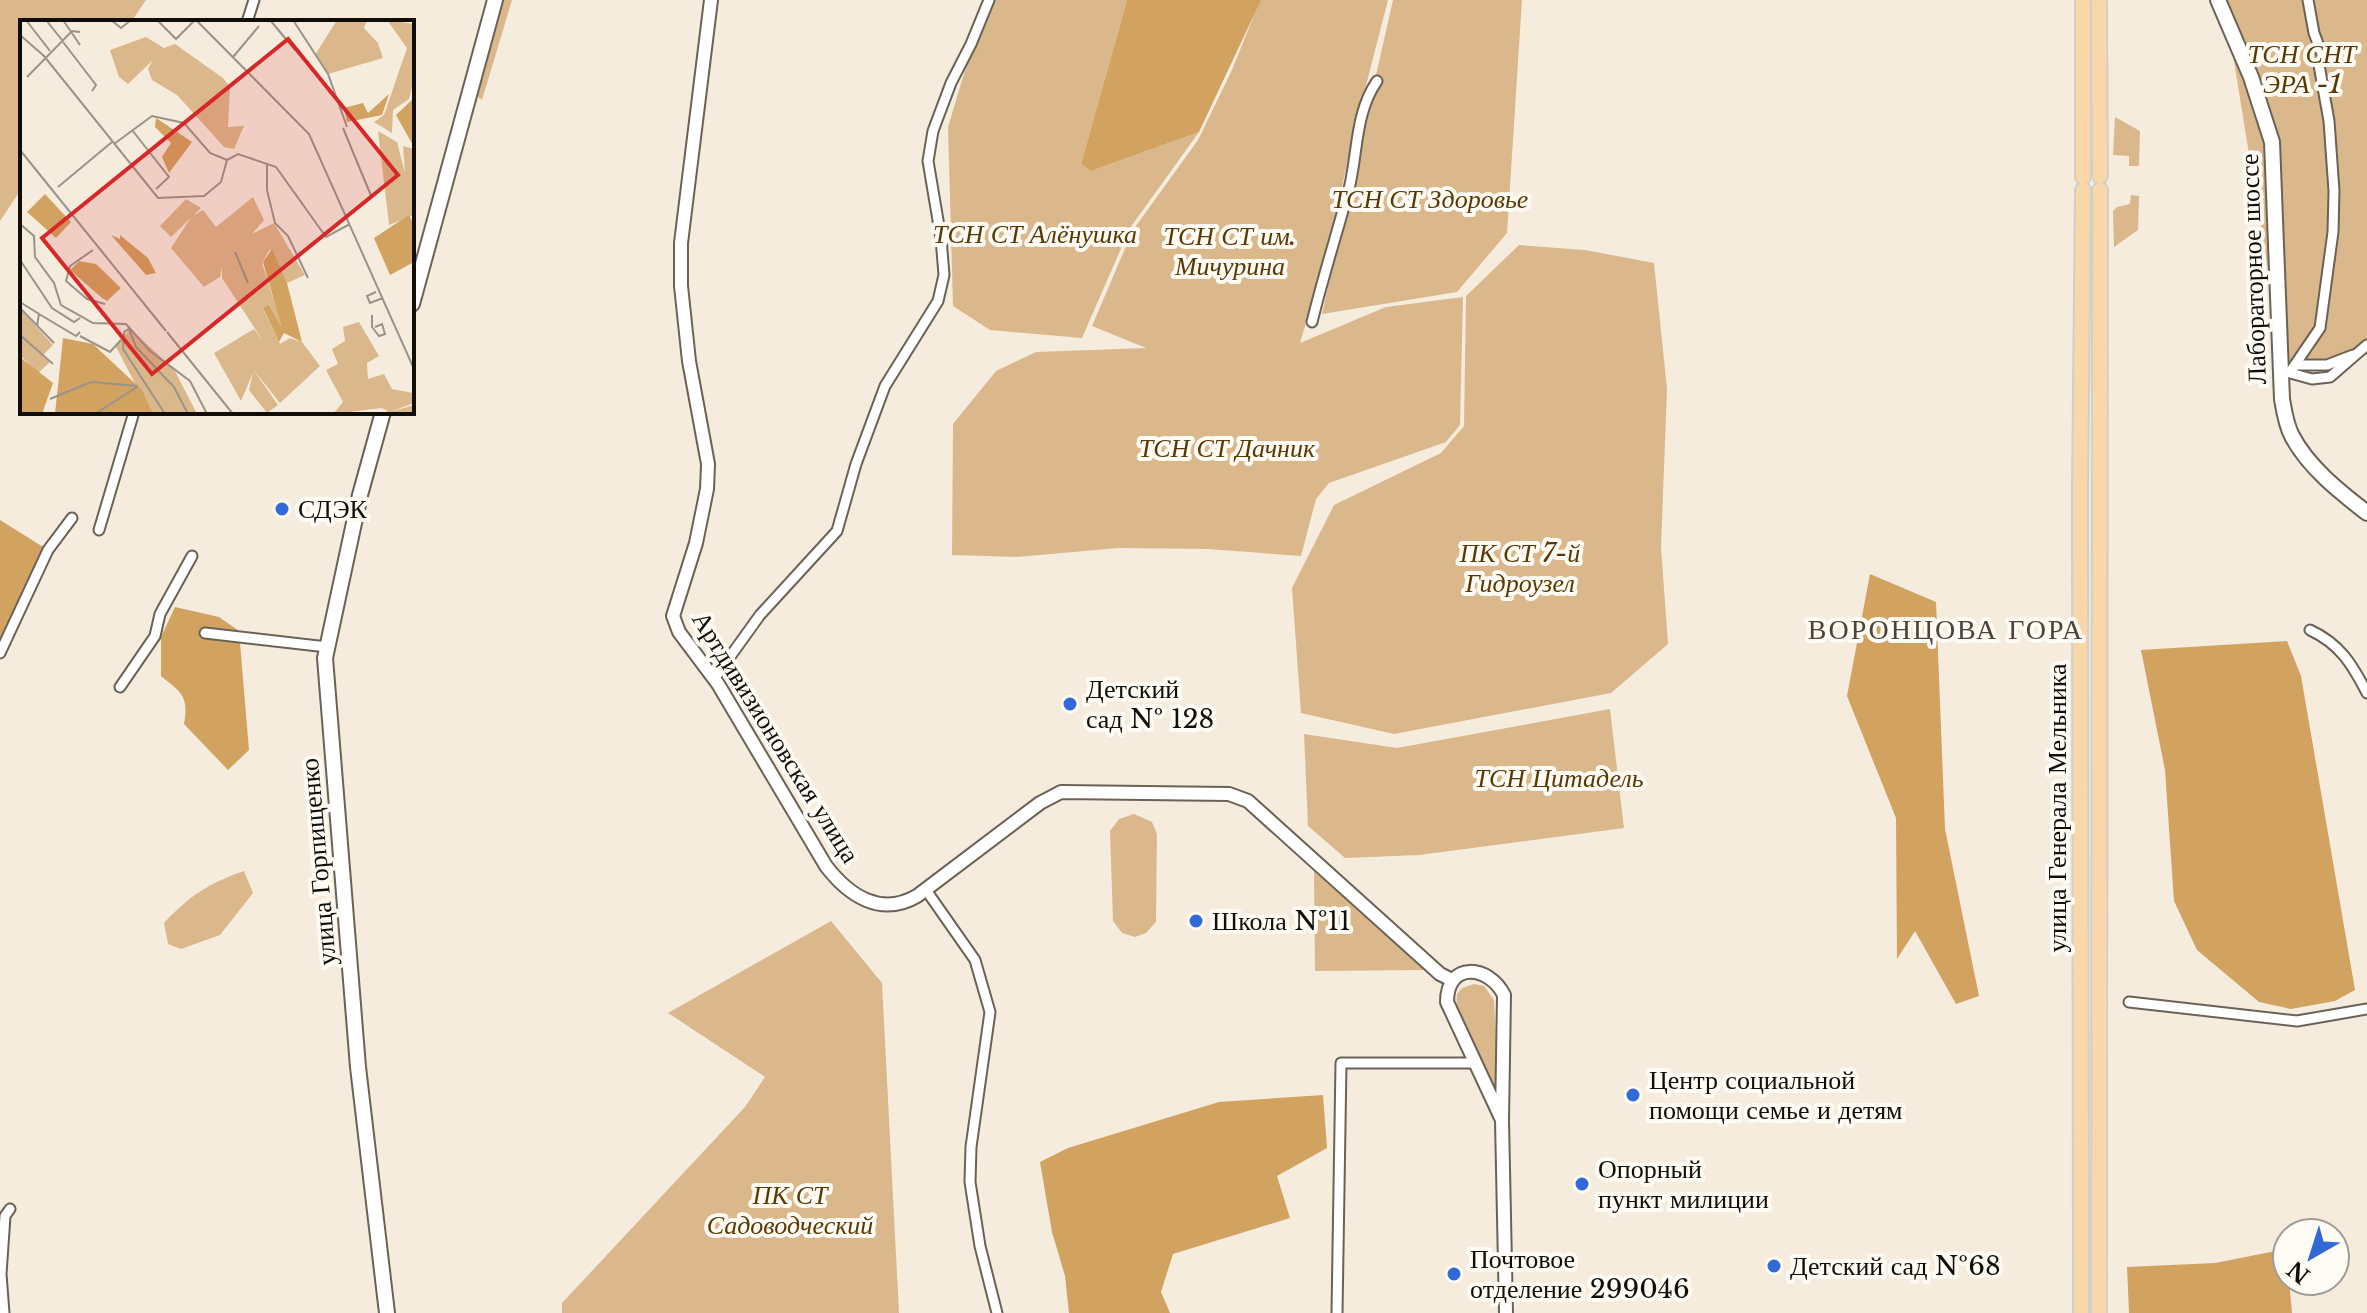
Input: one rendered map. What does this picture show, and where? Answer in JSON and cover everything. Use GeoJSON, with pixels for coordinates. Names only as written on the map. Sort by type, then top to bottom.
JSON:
{"type":"FeatureCollection","features":[{"type":"Feature","properties":{"kind":"main road"},"geometry":{"type":"LineString","coordinates":[[414,297],[495,0]]}},
{"type":"Feature","properties":{"kind":"main road","name":"улица Генерала Мельника"},"geometry":{"type":"LineString","coordinates":[[2081,1313],[2083,0]]}},
{"type":"Feature","properties":{"kind":"main road","name":"улица Генерала Мельника"},"geometry":{"type":"LineString","coordinates":[[2099,0],[2099,1313]]}},
{"type":"Feature","properties":{"kind":"main road","name":"Лабораторное шоссе"},"geometry":{"type":"LineString","coordinates":[[2218,0],[2251,77],[2272,142],[2289,370],[2282,399],[2292,437],[2334,487],[2367,513]]}},
{"type":"Feature","properties":{"kind":"main road"},"geometry":{"type":"LineString","coordinates":[[2083,176],[2092,167],[2100,176]]}},
{"type":"Feature","properties":{"kind":"main road"},"geometry":{"type":"LineString","coordinates":[[2083,206],[2092,199],[2100,207]]}},
{"type":"Feature","properties":{"kind":"main road","name":"улица Горпищенко"},"geometry":{"type":"LineString","coordinates":[[382,414],[360,495],[325,658],[357,1051],[387,1313]]}},
{"type":"Feature","properties":{"kind":"main road"},"geometry":{"type":"LineString","coordinates":[[2081,651],[2099,651]]}},
{"type":"Feature","properties":{"kind":"street"},"geometry":{"type":"LineString","coordinates":[[248,20],[254,0]]}},
{"type":"Feature","properties":{"kind":"street","name":"Артдивизионовская улица"},"geometry":{"type":"LineString","coordinates":[[711,0],[681,243],[681,286],[689,361],[708,464],[696,543],[673,616],[679,632],[714,679],[806,835],[835,878],[859,896],[888,906],[903,904],[926,890]]}},
{"type":"Feature","properties":{"kind":"street"},"geometry":{"type":"LineString","coordinates":[[714,679],[760,615],[837,531],[856,464],[885,386],[938,301],[944,275],[928,161],[933,131],[989,0]]}},
{"type":"Feature","properties":{"kind":"street"},"geometry":{"type":"LineString","coordinates":[[2308,0],[2314,33],[2323,57],[2319,65],[2330,135],[2333,232],[2320,328],[2289,370],[2322,379],[2330,377],[2363,349]]}},
{"type":"Feature","properties":{"kind":"street"},"geometry":{"type":"LineString","coordinates":[[1312,322],[1351,178],[1354,142],[1368,93],[1377,81]]}},
{"type":"Feature","properties":{"kind":"street"},"geometry":{"type":"LineString","coordinates":[[99,530],[133,414]]}},
{"type":"Feature","properties":{"kind":"street"},"geometry":{"type":"LineString","coordinates":[[0,653],[48,550],[72,518]]}},
{"type":"Feature","properties":{"kind":"street"},"geometry":{"type":"LineString","coordinates":[[120,687],[155,636],[160,614],[192,556]]}},
{"type":"Feature","properties":{"kind":"street"},"geometry":{"type":"LineString","coordinates":[[2310,630],[2330,639],[2344,655],[2367,693]]}},
{"type":"Feature","properties":{"kind":"street"},"geometry":{"type":"LineString","coordinates":[[205,633],[327,647]]}},
{"type":"Feature","properties":{"kind":"street"},"geometry":{"type":"LineString","coordinates":[[997,1313],[980,1246],[970,1182],[971,1147],[990,1012],[975,960],[926,890],[1040,803],[1061,792],[1229,794],[1248,801],[1440,974],[1452,980]]}},
{"type":"Feature","properties":{"kind":"street"},"geometry":{"type":"LineString","coordinates":[[1502,1120],[1447,1002],[1452,980],[1463,973],[1479,973],[1492,978],[1504,995],[1502,1120],[1506,1313]]}},
{"type":"Feature","properties":{"kind":"street"},"geometry":{"type":"LineString","coordinates":[[2129,1002],[2297,1021],[2367,1009]]}},
{"type":"Feature","properties":{"kind":"street"},"geometry":{"type":"LineString","coordinates":[[1337,1313],[1341,1063],[1474,1063]]}},
{"type":"Feature","properties":{"kind":"street"},"geometry":{"type":"LineString","coordinates":[[4,1313],[1,1274],[5,1216],[10,1209]]}},
{"type":"Feature","properties":{"kind":"green space"},"geometry":{"type":"Polygon","coordinates":[[[0,0],[146,0],[132,20],[20,20],[20,191],[0,221],[0,0]]]}},
{"type":"Feature","properties":{"kind":"green space"},"geometry":{"type":"Polygon","coordinates":[[[498,0],[512,0],[482,100],[474,94],[498,0]]]}},
{"type":"Feature","properties":{"kind":"green space","name":"ТСН СТ Алёнушка"},"geometry":{"type":"Polygon","coordinates":[[[986,0],[1127,0],[1081,164],[1091,171],[1199,132],[1130,228],[1082,338],[990,330],[953,306],[948,127],[986,0]]]}},
{"type":"Feature","properties":{"kind":"green space","name":"ТСН СТ Дачник"},"geometry":{"type":"Polygon","coordinates":[[[1260,0],[1388,0],[1352,140],[1331,239],[1300,343],[1386,307],[1463,297],[1460,425],[1446,442],[1329,483],[1316,499],[1301,556],[1208,549],[1118,548],[1017,557],[952,555],[953,424],[996,371],[1036,352],[1146,348],[1092,326],[1133,230],[1198,140],[1232,70],[1260,0]]]}},
{"type":"Feature","properties":{"kind":"green space","name":"ТСН СТ Здоровье"},"geometry":{"type":"Polygon","coordinates":[[[1393,0],[1522,0],[1507,233],[1457,292],[1322,314],[1393,0]]]}},
{"type":"Feature","properties":{"kind":"green space","name":"ТСН СНТ ЭРА -1"},"geometry":{"type":"Polygon","coordinates":[[[2224,0],[2367,0],[2367,355],[2283,363],[2224,0]]]}},
{"type":"Feature","properties":{"kind":"green space"},"geometry":{"type":"Polygon","coordinates":[[[2115,117],[2140,131],[2139,166],[2129,166],[2129,156],[2113,155],[2115,117]]]}},
{"type":"Feature","properties":{"kind":"green space"},"geometry":{"type":"Polygon","coordinates":[[[2131,195],[2139,196],[2138,230],[2114,247],[2113,211],[2130,204],[2131,195]]]}},
{"type":"Feature","properties":{"kind":"green space","name":"ПК СТ 7-й Гидроузел"},"geometry":{"type":"Polygon","coordinates":[[[1519,245],[1585,250],[1654,263],[1667,389],[1661,547],[1668,644],[1611,693],[1394,734],[1301,713],[1292,588],[1334,505],[1441,453],[1464,426],[1466,296],[1519,245]]]}},
{"type":"Feature","properties":{"kind":"green space","name":"ТСН Цитадель"},"geometry":{"type":"Polygon","coordinates":[[[1610,709],[1624,828],[1419,855],[1345,858],[1308,826],[1304,734],[1397,748],[1610,709]]]}},
{"type":"Feature","properties":{"kind":"green space"},"geometry":{"type":"Polygon","coordinates":[[[1134,814],[1152,822],[1157,834],[1156,922],[1146,933],[1135,937],[1122,933],[1113,921],[1110,831],[1119,819],[1134,814]]]}},
{"type":"Feature","properties":{"kind":"green space"},"geometry":{"type":"Polygon","coordinates":[[[244,871],[253,893],[220,935],[181,949],[168,944],[164,923],[173,914],[200,891],[244,871]]]}},
{"type":"Feature","properties":{"kind":"green space"},"geometry":{"type":"Polygon","coordinates":[[[1314,871],[1427,970],[1315,971],[1314,871]]]}},
{"type":"Feature","properties":{"kind":"green space","name":"ПК СТ Садоводческий"},"geometry":{"type":"Polygon","coordinates":[[[831,921],[882,983],[899,1313],[562,1313],[562,1303],[745,1107],[765,1077],[668,1013],[831,921]]]}},
{"type":"Feature","properties":{"kind":"green space"},"geometry":{"type":"Polygon","coordinates":[[[1474,984],[1484,986],[1494,1000],[1496,1086],[1493,1086],[1456,1010],[1457,994],[1462,988],[1474,984]]]}},
{"type":"Feature","properties":{"kind":"shaded area"},"geometry":{"type":"Polygon","coordinates":[[[1127,0],[1261,0],[1199,132],[1091,171],[1081,164],[1127,0]]]}},
{"type":"Feature","properties":{"kind":"shaded area"},"geometry":{"type":"Polygon","coordinates":[[[0,520],[48,550],[0,648],[0,520]]]}},
{"type":"Feature","properties":{"kind":"shaded area"},"geometry":{"type":"Polygon","coordinates":[[[1870,574],[1936,602],[1945,829],[1979,996],[1956,1004],[1915,931],[1897,959],[1896,818],[1847,696],[1870,574]]]}},
{"type":"Feature","properties":{"kind":"shaded area"},"geometry":{"type":"Polygon","coordinates":[[[175,607],[219,617],[239,631],[249,750],[228,770],[184,724],[182,696],[161,676],[161,637],[175,607]]]}},
{"type":"Feature","properties":{"kind":"shaded area"},"geometry":{"type":"Polygon","coordinates":[[[2287,641],[2301,676],[2355,990],[2335,1001],[2291,1009],[2259,1002],[2197,950],[2174,901],[2165,770],[2141,650],[2287,641]]]}},
{"type":"Feature","properties":{"kind":"shaded area"},"geometry":{"type":"Polygon","coordinates":[[[1323,1095],[1327,1148],[1277,1176],[1290,1218],[1173,1254],[1161,1292],[1170,1313],[1069,1313],[1065,1276],[1052,1232],[1040,1162],[1068,1148],[1219,1102],[1323,1095]]]}},
{"type":"Feature","properties":{"kind":"shaded area"},"geometry":{"type":"Polygon","coordinates":[[[2271,1252],[2271,1297],[2290,1297],[2292,1313],[2129,1313],[2127,1267],[2215,1263],[2271,1252]]]}},
{"type":"Feature","properties":{"kind":"place","name":"СДЭК"},"geometry":{"type":"Point","coordinates":[282,509]}},
{"type":"Feature","properties":{"kind":"place","name":"Детский сад № 128"},"geometry":{"type":"Point","coordinates":[1070,704]}},
{"type":"Feature","properties":{"kind":"place","name":"Школа №11"},"geometry":{"type":"Point","coordinates":[1196,921]}},
{"type":"Feature","properties":{"kind":"place","name":"Центр социальной помощи семье и детям"},"geometry":{"type":"Point","coordinates":[1633,1095]}},
{"type":"Feature","properties":{"kind":"place","name":"Опорный пункт милиции"},"geometry":{"type":"Point","coordinates":[1582,1184]}},
{"type":"Feature","properties":{"kind":"place","name":"Детский сад №68"},"geometry":{"type":"Point","coordinates":[1774,1266]}},
{"type":"Feature","properties":{"kind":"place","name":"Почтовое отделение 299046"},"geometry":{"type":"Point","coordinates":[1454,1274]}},
{"type":"Feature","properties":{"kind":"district","name":"ВОРОНЦОВА ГОРА"},"geometry":{"type":"Point","coordinates":[1946,629]}},
{"type":"Feature","properties":{"kind":"park label","name":"ТСН СТ им. Мичурина"},"geometry":{"type":"Point","coordinates":[1230,251]}}]}
